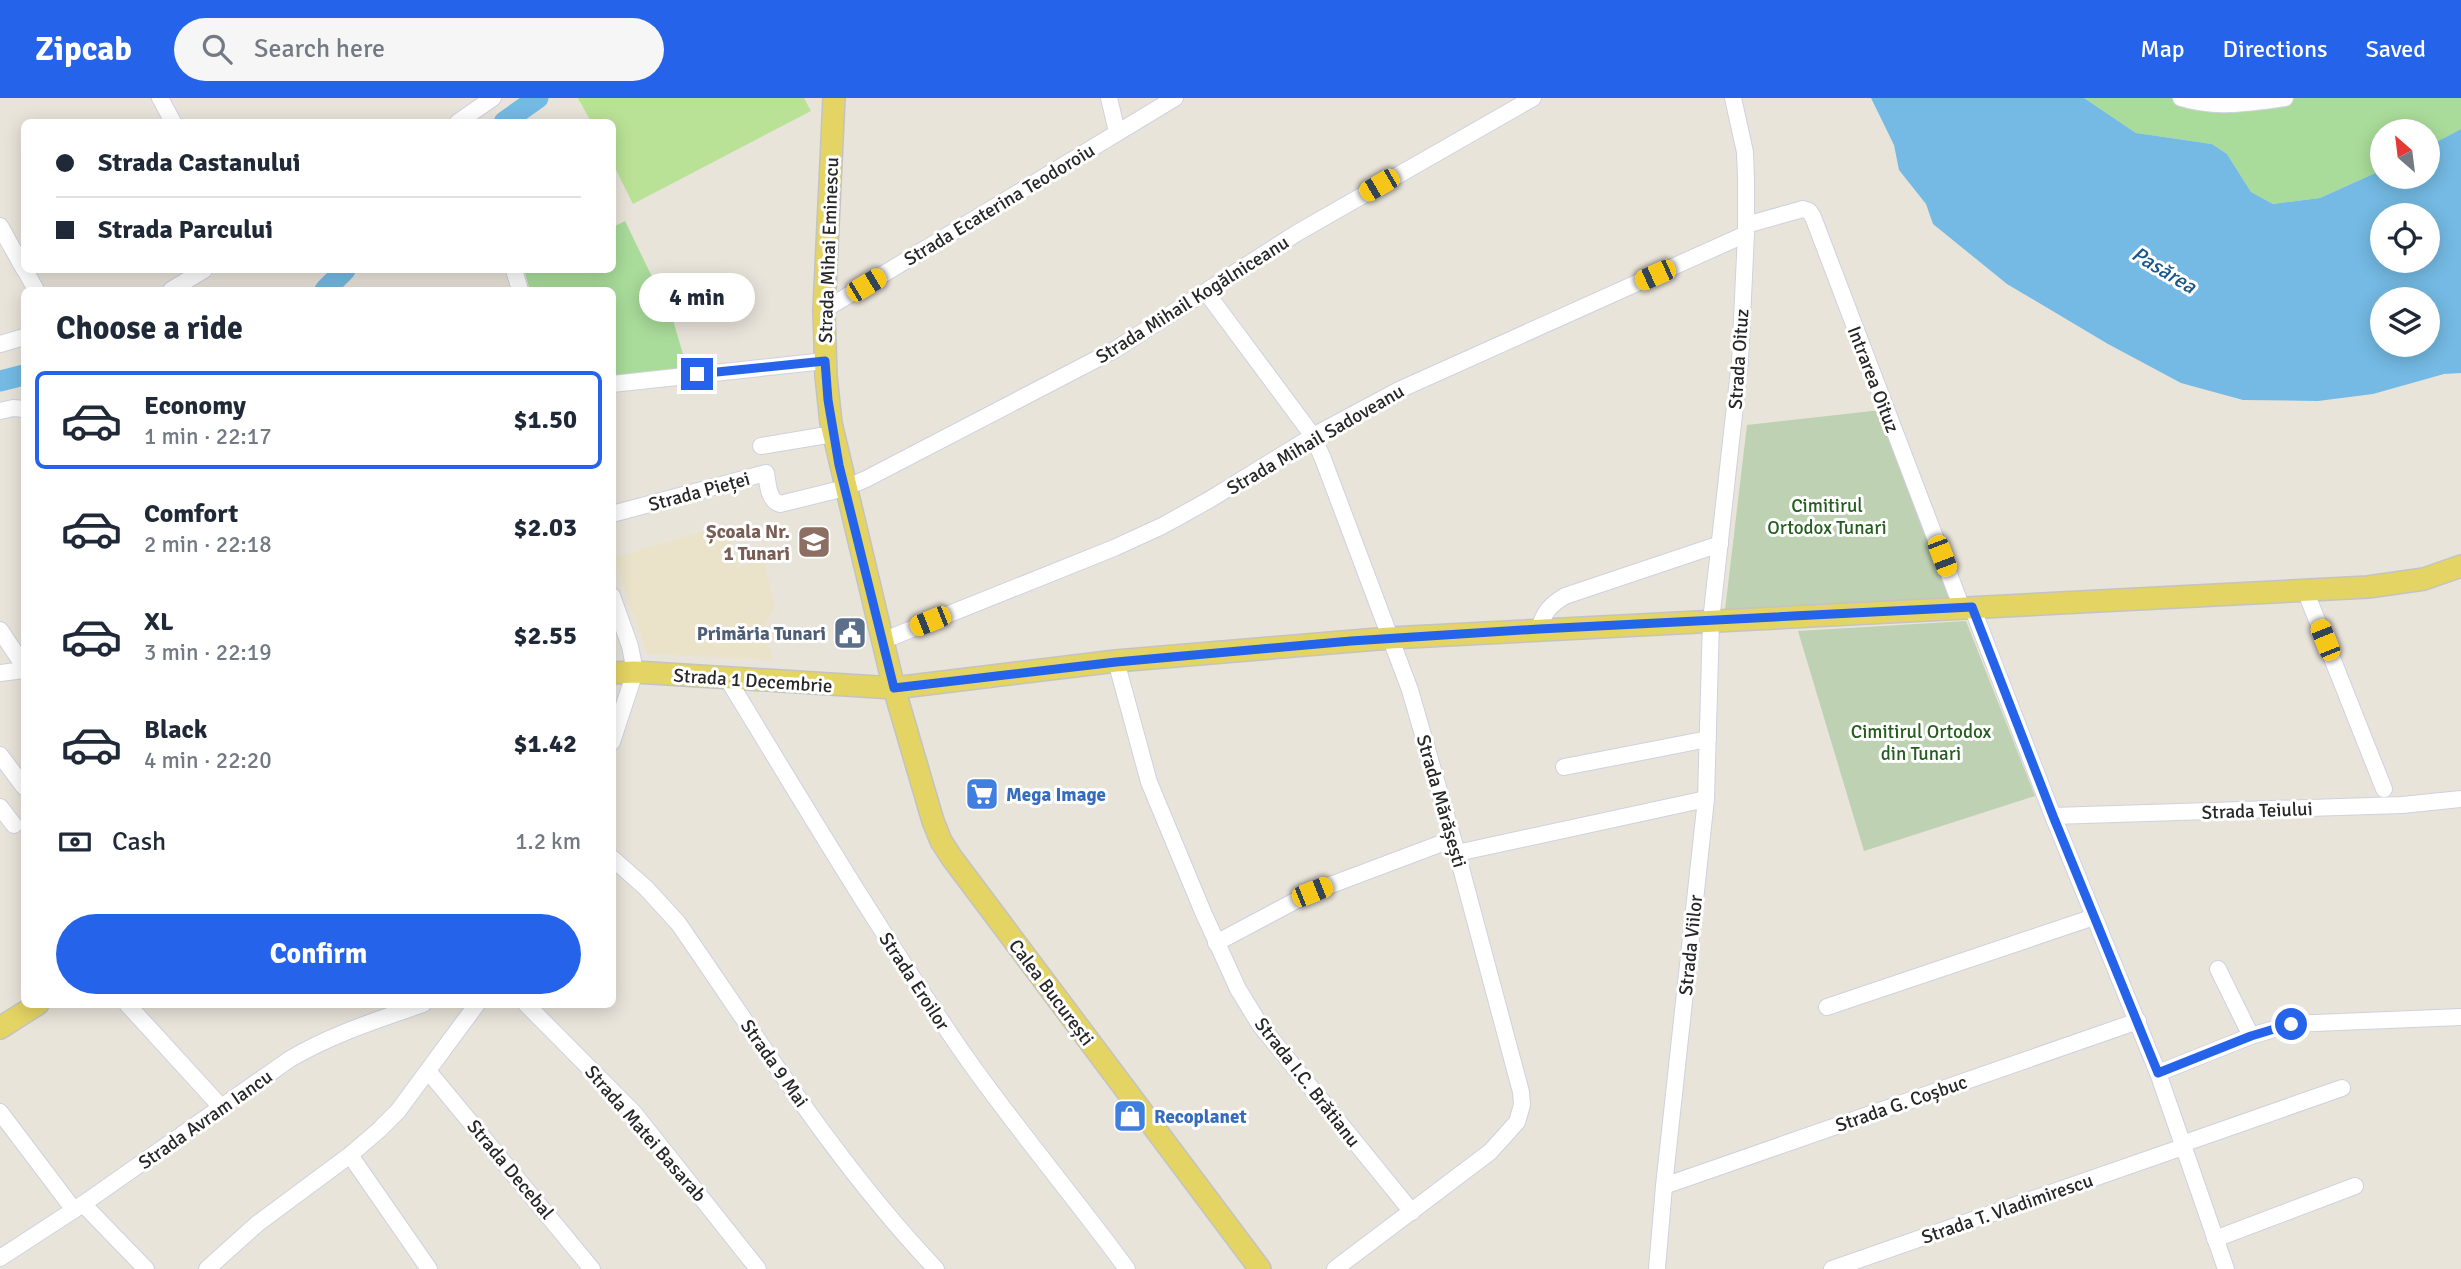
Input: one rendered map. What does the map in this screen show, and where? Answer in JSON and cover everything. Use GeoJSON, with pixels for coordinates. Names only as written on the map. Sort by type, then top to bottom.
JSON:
{"type":"FeatureCollection","features":[{"type":"Feature","properties":{"kind":"main road","name":"Strada Mihai Eminescu"},"geometry":{"type":"LineString","coordinates":[[836,99],[824,310],[825,361],[833,434],[894,688]]}},
{"type":"Feature","properties":{"kind":"main road","name":"Strada 1 Decembrie"},"geometry":{"type":"LineString","coordinates":[[616,673],[894,688],[1116,662],[1390,638],[2402,583],[2461,566]]}},
{"type":"Feature","properties":{"kind":"main road","name":"Calea București"},"geometry":{"type":"LineString","coordinates":[[894,688],[933,821],[946,849],[1260,1269]]}},
{"type":"Feature","properties":{"kind":"main road"},"geometry":{"type":"LineString","coordinates":[[0,1028],[32,1008]]}},
{"type":"Feature","properties":{"kind":"street"},"geometry":{"type":"LineString","coordinates":[[160,98],[171,119]]}},
{"type":"Feature","properties":{"kind":"street"},"geometry":{"type":"LineString","coordinates":[[460,119],[473,103],[493,98]]}},
{"type":"Feature","properties":{"kind":"street"},"geometry":{"type":"LineString","coordinates":[[1109,98],[1118,132]]}},
{"type":"Feature","properties":{"kind":"street","name":"Strada Ecaterina Teodoroiu"},"geometry":{"type":"LineString","coordinates":[[824,310],[1175,98]]}},
{"type":"Feature","properties":{"kind":"street","name":"Strada Mihail Kogălniceanu"},"geometry":{"type":"LineString","coordinates":[[845,488],[1116,349],[1297,233],[1533,98]]}},
{"type":"Feature","properties":{"kind":"street","name":"Strada Oituz"},"geometry":{"type":"LineString","coordinates":[[1711,621],[1740,361],[1746,229],[1745,152],[1733,98]]}},
{"type":"Feature","properties":{"kind":"street"},"geometry":{"type":"LineString","coordinates":[[2180,98],[2215,104],[2243,104],[2285,98]]}},
{"type":"Feature","properties":{"kind":"street","name":"Intrarea Oituz"},"geometry":{"type":"LineString","coordinates":[[1746,229],[1803,209],[1813,216],[1967,608]]}},
{"type":"Feature","properties":{"kind":"street"},"geometry":{"type":"LineString","coordinates":[[0,226],[21,264]]}},
{"type":"Feature","properties":{"kind":"street","name":"Strada Mihail Sadoveanu"},"geometry":{"type":"LineString","coordinates":[[882,641],[1114,548],[1162,526],[1313,436],[1443,370],[1746,229]]}},
{"type":"Feature","properties":{"kind":"street"},"geometry":{"type":"LineString","coordinates":[[176,287],[199,273]]}},
{"type":"Feature","properties":{"kind":"street","name":"Strada Mărășești"},"geometry":{"type":"LineString","coordinates":[[1206,292],[1313,436],[1410,690],[1521,1092],[1522,1105],[1517,1122],[1490,1152],[1335,1269]]}},
{"type":"Feature","properties":{"kind":"street"},"geometry":{"type":"LineString","coordinates":[[0,344],[21,338]]}},
{"type":"Feature","properties":{"kind":"street"},"geometry":{"type":"LineString","coordinates":[[616,384],[825,361]]}},
{"type":"Feature","properties":{"kind":"street"},"geometry":{"type":"LineString","coordinates":[[0,411],[21,409]]}},
{"type":"Feature","properties":{"kind":"street"},"geometry":{"type":"LineString","coordinates":[[761,446],[833,434]]}},
{"type":"Feature","properties":{"kind":"street","name":"Strada Pieței"},"geometry":{"type":"LineString","coordinates":[[616,513],[766,472],[772,498],[780,504],[845,488]]}},
{"type":"Feature","properties":{"kind":"street"},"geometry":{"type":"LineString","coordinates":[[1539,629],[1543,615],[1551,604],[1565,596],[1720,544]]}},
{"type":"Feature","properties":{"kind":"street"},"geometry":{"type":"LineString","coordinates":[[2305,590],[2384,789]]}},
{"type":"Feature","properties":{"kind":"street"},"geometry":{"type":"LineString","coordinates":[[616,607],[630,646],[635,672],[616,730]]}},
{"type":"Feature","properties":{"kind":"street"},"geometry":{"type":"LineString","coordinates":[[1967,608],[2158,1073],[2226,1269]]}},
{"type":"Feature","properties":{"kind":"street","name":"Strada Viilor"},"geometry":{"type":"LineString","coordinates":[[1657,1269],[1706,799],[1711,621]]}},
{"type":"Feature","properties":{"kind":"street"},"geometry":{"type":"LineString","coordinates":[[0,630],[21,663]]}},
{"type":"Feature","properties":{"kind":"street","name":"Strada I.C. Brătianu"},"geometry":{"type":"LineString","coordinates":[[1116,662],[1149,782],[1238,989],[1261,1025],[1412,1212]]}},
{"type":"Feature","properties":{"kind":"street"},"geometry":{"type":"LineString","coordinates":[[0,673],[21,669]]}},
{"type":"Feature","properties":{"kind":"street","name":"Strada Eroilor"},"geometry":{"type":"LineString","coordinates":[[727,678],[851,882],[931,1007],[990,1090],[1127,1269]]}},
{"type":"Feature","properties":{"kind":"street"},"geometry":{"type":"LineString","coordinates":[[1564,767],[1708,739]]}},
{"type":"Feature","properties":{"kind":"street"},"geometry":{"type":"LineString","coordinates":[[0,755],[21,784]]}},
{"type":"Feature","properties":{"kind":"street"},"geometry":{"type":"LineString","coordinates":[[1216,943],[1312,892],[1455,846],[1706,799]]}},
{"type":"Feature","properties":{"kind":"street","name":"Strada Teiului"},"geometry":{"type":"LineString","coordinates":[[2053,816],[2402,805],[2461,799]]}},
{"type":"Feature","properties":{"kind":"street"},"geometry":{"type":"LineString","coordinates":[[0,807],[13,825]]}},
{"type":"Feature","properties":{"kind":"street","name":"Strada 9 Mai"},"geometry":{"type":"LineString","coordinates":[[616,862],[662,904],[678,923],[853,1175],[936,1269]]}},
{"type":"Feature","properties":{"kind":"street"},"geometry":{"type":"LineString","coordinates":[[1827,1007],[2094,917]]}},
{"type":"Feature","properties":{"kind":"street"},"geometry":{"type":"LineString","coordinates":[[2218,969],[2251,1036]]}},
{"type":"Feature","properties":{"kind":"street"},"geometry":{"type":"LineString","coordinates":[[131,1008],[222,1108]]}},
{"type":"Feature","properties":{"kind":"street","name":"Strada Avram Iancu"},"geometry":{"type":"LineString","coordinates":[[0,1258],[308,1048],[412,1008]]}},
{"type":"Feature","properties":{"kind":"street"},"geometry":{"type":"LineString","coordinates":[[206,1269],[266,1217],[349,1155],[398,1111],[474,1008]]}},
{"type":"Feature","properties":{"kind":"street","name":"Strada Matei Basarab"},"geometry":{"type":"LineString","coordinates":[[530,1008],[634,1113],[758,1269]]}},
{"type":"Feature","properties":{"kind":"street"},"geometry":{"type":"LineString","coordinates":[[2158,1073],[2251,1036],[2291,1024],[2461,1017]]}},
{"type":"Feature","properties":{"kind":"street","name":"Strada G. Coșbuc"},"geometry":{"type":"LineString","coordinates":[[1664,1186],[2137,1021]]}},
{"type":"Feature","properties":{"kind":"street","name":"Strada Decebal"},"geometry":{"type":"LineString","coordinates":[[428,1071],[592,1269]]}},
{"type":"Feature","properties":{"kind":"street","name":"Strada T. Vladimirescu"},"geometry":{"type":"LineString","coordinates":[[1832,1269],[2342,1088]]}},
{"type":"Feature","properties":{"kind":"street"},"geometry":{"type":"LineString","coordinates":[[0,1112],[78,1207],[146,1269]]}},
{"type":"Feature","properties":{"kind":"street"},"geometry":{"type":"LineString","coordinates":[[349,1155],[429,1269]]}},
{"type":"Feature","properties":{"kind":"street"},"geometry":{"type":"LineString","coordinates":[[2215,1239],[2355,1186]]}},
{"type":"Feature","properties":{"kind":"shaded area"},"geometry":{"type":"Polygon","coordinates":[[[726,524],[739,566],[764,560],[775,606],[764,626],[773,660],[647,654],[616,557],[726,524]]]}},
{"type":"Feature","properties":{"kind":"green space"},"geometry":{"type":"Polygon","coordinates":[[[578,98],[804,98],[811,111],[633,204],[616,170],[616,119],[589,119],[578,98]]]}},
{"type":"Feature","properties":{"kind":"green space"},"geometry":{"type":"Polygon","coordinates":[[[2084,98],[2461,98],[2461,129],[2440,140],[2440,119],[2370,119],[2370,175],[2320,198],[2273,204],[2251,192],[2227,154],[2212,144],[2136,133],[2084,98]]]}},
{"type":"Feature","properties":{"kind":"green space"},"geometry":{"type":"Polygon","coordinates":[[[625,221],[673,320],[687,368],[616,378],[616,287],[529,287],[525,273],[616,273],[616,226],[625,221]]]}},
{"type":"Feature","properties":{"kind":"green space","name":"Cimitirul Ortodox Tunari"},"geometry":{"type":"Polygon","coordinates":[[[1881,410],[1955,599],[1725,610],[1747,425],[1881,410]]]}},
{"type":"Feature","properties":{"kind":"green space","name":"Cimitirul Ortodox din Tunari"},"geometry":{"type":"Polygon","coordinates":[[[1966,621],[2035,796],[1864,851],[1798,631],[1966,621]]]}},
{"type":"Feature","properties":{"kind":"water"},"geometry":{"type":"Polygon","coordinates":[[[1871,98],[2084,98],[2136,133],[2212,144],[2227,154],[2251,192],[2273,204],[2320,198],[2370,175],[2370,189],[2440,189],[2440,140],[2461,129],[2461,373],[2444,374],[2373,394],[2318,401],[2243,400],[2181,383],[2108,344],[2007,284],[1933,224],[1926,204],[1899,170],[1894,145],[1871,98]]]}},
{"type":"Feature","properties":{"kind":"waterway","name":"Pasărea"},"geometry":{"type":"LineString","coordinates":[[508,119],[538,98]]}},
{"type":"Feature","properties":{"kind":"waterway","name":"Pasărea"},"geometry":{"type":"LineString","coordinates":[[328,287],[342,273]]}},
{"type":"Feature","properties":{"kind":"waterway","name":"Pasărea"},"geometry":{"type":"LineString","coordinates":[[0,381],[21,376]]}},
{"type":"Feature","properties":{"kind":"place","name":"Școala Nr. 1 Tunari"},"geometry":{"type":"Point","coordinates":[814,542]}},
{"type":"Feature","properties":{"kind":"place","name":"Primăria Tunari"},"geometry":{"type":"Point","coordinates":[850,633]}},
{"type":"Feature","properties":{"kind":"place","name":"Mega Image"},"geometry":{"type":"Point","coordinates":[982,794]}},
{"type":"Feature","properties":{"kind":"place","name":"Recoplanet"},"geometry":{"type":"Point","coordinates":[1130,1116]}},
{"type":"Feature","properties":{"kind":"route"},"geometry":{"type":"LineString","coordinates":[[697,374],[825,361],[831,423],[839,465],[894,688],[1116,662],[1351,641],[1972,607],[2053,816],[2158,1073],[2251,1036],[2291,1024]]}}]}
